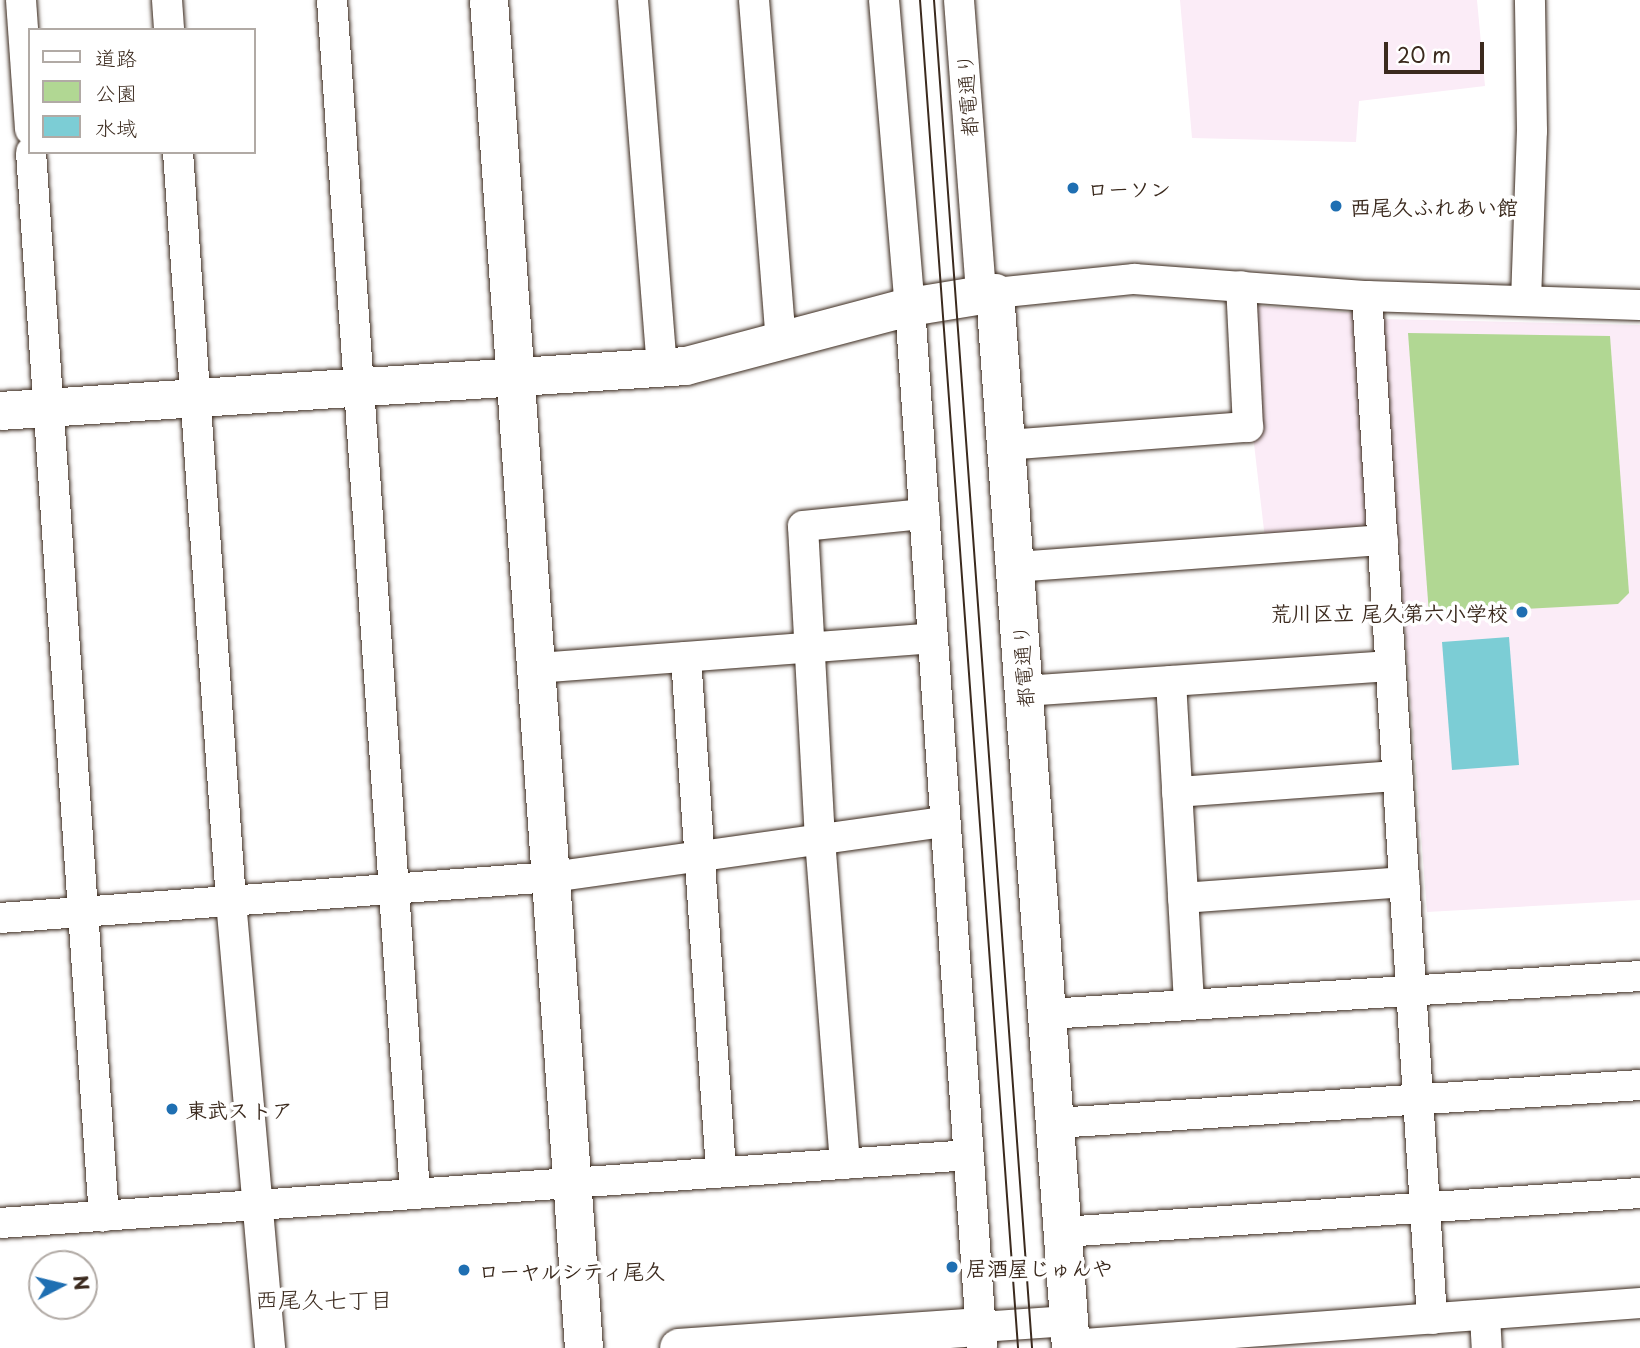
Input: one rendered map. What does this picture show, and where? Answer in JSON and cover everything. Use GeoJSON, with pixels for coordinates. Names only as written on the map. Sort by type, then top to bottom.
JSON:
{"type":"FeatureCollection","features":[{"type":"Feature","properties":{"kind":"street"},"geometry":{"type":"LineString","coordinates":[[21,0],[28,101]]}},
{"type":"Feature","properties":{"kind":"street"},"geometry":{"type":"LineString","coordinates":[[167,0],[169,28]]}},
{"type":"Feature","properties":{"kind":"street"},"geometry":{"type":"LineString","coordinates":[[332,0],[415,1192]]}},
{"type":"Feature","properties":{"kind":"street"},"geometry":{"type":"LineString","coordinates":[[489,0],[584,1348]]}},
{"type":"Feature","properties":{"kind":"street"},"geometry":{"type":"LineString","coordinates":[[633,0],[662,368]]}},
{"type":"Feature","properties":{"kind":"street"},"geometry":{"type":"LineString","coordinates":[[754,0],[781,342]]}},
{"type":"Feature","properties":{"kind":"street"},"geometry":{"type":"LineString","coordinates":[[884,0],[910,307],[981,1338]]}},
{"type":"Feature","properties":{"kind":"street","name":"都電通り"},"geometry":{"type":"LineString","coordinates":[[959,0],[1006,445],[1071,1338]]}},
{"type":"Feature","properties":{"kind":"street"},"geometry":{"type":"LineString","coordinates":[[1526,301],[1532,131],[1530,0]]}},
{"type":"Feature","properties":{"kind":"street"},"geometry":{"type":"LineString","coordinates":[[31,154],[104,1216]]}},
{"type":"Feature","properties":{"kind":"street"},"geometry":{"type":"LineString","coordinates":[[178,154],[231,901],[270,1348]]}},
{"type":"Feature","properties":{"kind":"street"},"geometry":{"type":"LineString","coordinates":[[0,411],[686,366],[910,307],[988,294],[1134,279],[1367,296],[1640,305]]}},
{"type":"Feature","properties":{"kind":"street"},"geometry":{"type":"LineString","coordinates":[[1006,445],[1248,427],[1241,286]]}},
{"type":"Feature","properties":{"kind":"street"},"geometry":{"type":"LineString","coordinates":[[1367,296],[1432,1319]]}},
{"type":"Feature","properties":{"kind":"street"},"geometry":{"type":"LineString","coordinates":[[845,1164],[820,840],[803,526],[924,514]]}},
{"type":"Feature","properties":{"kind":"street"},"geometry":{"type":"LineString","coordinates":[[1015,567],[1383,540]]}},
{"type":"Feature","properties":{"kind":"street"},"geometry":{"type":"LineString","coordinates":[[537,668],[933,638]]}},
{"type":"Feature","properties":{"kind":"street"},"geometry":{"type":"LineString","coordinates":[[686,657],[721,1171]]}},
{"type":"Feature","properties":{"kind":"street"},"geometry":{"type":"LineString","coordinates":[[1024,691],[1391,666]]}},
{"type":"Feature","properties":{"kind":"street"},"geometry":{"type":"LineString","coordinates":[[1171,681],[1189,1005]]}},
{"type":"Feature","properties":{"kind":"street"},"geometry":{"type":"LineString","coordinates":[[1177,792],[1397,776]]}},
{"type":"Feature","properties":{"kind":"street"},"geometry":{"type":"LineString","coordinates":[[0,918],[552,877],[945,822]]}},
{"type":"Feature","properties":{"kind":"street"},"geometry":{"type":"LineString","coordinates":[[1183,898],[1404,882]]}},
{"type":"Feature","properties":{"kind":"street"},"geometry":{"type":"LineString","coordinates":[[1048,1014],[1640,976]]}},
{"type":"Feature","properties":{"kind":"street"},"geometry":{"type":"LineString","coordinates":[[1056,1123],[1640,1085]]}},
{"type":"Feature","properties":{"kind":"street"},"geometry":{"type":"LineString","coordinates":[[0,1223],[969,1155]]}},
{"type":"Feature","properties":{"kind":"street"},"geometry":{"type":"LineString","coordinates":[[1063,1232],[1640,1193]]}},
{"type":"Feature","properties":{"kind":"street"},"geometry":{"type":"LineString","coordinates":[[679,1348],[981,1338],[1206,1342],[1432,1319],[1640,1303]]}},
{"type":"Feature","properties":{"kind":"street"},"geometry":{"type":"LineString","coordinates":[[1485,1315],[1488,1348]]}},
{"type":"Feature","properties":{"kind":"shaded area"},"geometry":{"type":"Polygon","coordinates":[[[1180,0],[1477,0],[1485,86],[1359,101],[1356,142],[1192,138],[1180,0]]]}},
{"type":"Feature","properties":{"kind":"shaded area"},"geometry":{"type":"Polygon","coordinates":[[[1246,305],[1357,313],[1372,524],[1364,532],[1265,539],[1253,435],[1246,305]]]}},
{"type":"Feature","properties":{"kind":"shaded area","name":"荒川区立 尾久第六小学校"},"geometry":{"type":"Polygon","coordinates":[[[1381,319],[1640,325],[1640,900],[1427,912],[1381,319]]]}},
{"type":"Feature","properties":{"kind":"green space"},"geometry":{"type":"Polygon","coordinates":[[[1408,333],[1610,336],[1629,593],[1618,604],[1429,614],[1408,333]]]}},
{"type":"Feature","properties":{"kind":"water"},"geometry":{"type":"Polygon","coordinates":[[[1509,637],[1519,765],[1452,770],[1442,642],[1509,637]]]}},
{"type":"Feature","properties":{"kind":"tram line"},"geometry":{"type":"LineString","coordinates":[[920,0],[1018,1348]]}},
{"type":"Feature","properties":{"kind":"tram line"},"geometry":{"type":"LineString","coordinates":[[934,0],[1032,1348]]}},
{"type":"Feature","properties":{"kind":"place","name":"ローソン"},"geometry":{"type":"Point","coordinates":[1073,188]}},
{"type":"Feature","properties":{"kind":"place","name":"西尾久ふれあい館"},"geometry":{"type":"Point","coordinates":[1336,206]}},
{"type":"Feature","properties":{"kind":"place","name":"荒川区立 尾久第六小学校"},"geometry":{"type":"Point","coordinates":[1522,612]}},
{"type":"Feature","properties":{"kind":"place","name":"東武ストア"},"geometry":{"type":"Point","coordinates":[172,1109]}},
{"type":"Feature","properties":{"kind":"place","name":"居酒屋じゅんや"},"geometry":{"type":"Point","coordinates":[952,1267]}},
{"type":"Feature","properties":{"kind":"place","name":"ローヤルシティ尾久"},"geometry":{"type":"Point","coordinates":[464,1270]}},
{"type":"Feature","properties":{"kind":"district","name":"西尾久七丁目"},"geometry":{"type":"Point","coordinates":[324,1299]}}]}
